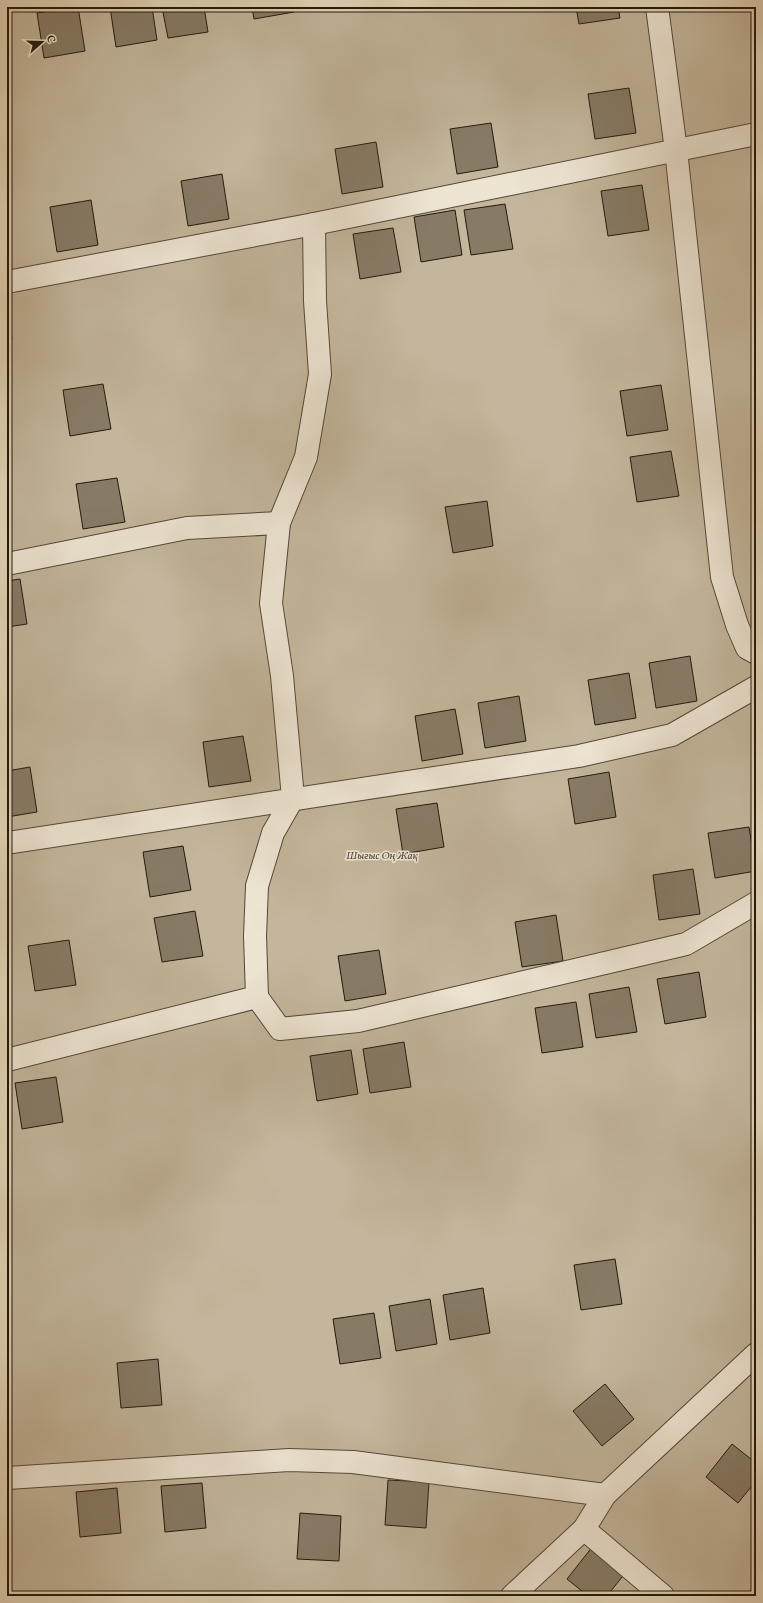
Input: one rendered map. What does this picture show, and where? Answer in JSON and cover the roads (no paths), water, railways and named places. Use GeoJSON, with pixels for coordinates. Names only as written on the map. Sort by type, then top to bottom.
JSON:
{"type":"FeatureCollection","features":[{"type":"Feature","properties":{"kind":"street"},"geometry":{"type":"LineString","coordinates":[[657,7],[676,150],[722,578],[737,625],[747,648],[756,653]]}},
{"type":"Feature","properties":{"kind":"street"},"geometry":{"type":"LineString","coordinates":[[7,282],[314,224],[756,134]]}},
{"type":"Feature","properties":{"kind":"street"},"geometry":{"type":"LineString","coordinates":[[314,224],[315,301],[320,374],[306,457],[279,523],[271,603],[282,676],[293,798],[273,833],[258,886],[255,936],[257,997],[280,1029],[358,1021],[686,944],[756,903]]}},
{"type":"Feature","properties":{"kind":"street"},"geometry":{"type":"LineString","coordinates":[[7,564],[187,528],[279,523]]}},
{"type":"Feature","properties":{"kind":"street"},"geometry":{"type":"LineString","coordinates":[[7,843],[293,798],[579,756],[672,735],[756,687]]}},
{"type":"Feature","properties":{"kind":"street"},"geometry":{"type":"LineString","coordinates":[[7,1060],[257,997]]}},
{"type":"Feature","properties":{"kind":"street"},"geometry":{"type":"LineString","coordinates":[[512,1596],[584,1529],[605,1495],[756,1354]]}},
{"type":"Feature","properties":{"kind":"street"},"geometry":{"type":"LineString","coordinates":[[7,1478],[288,1460],[354,1462],[605,1495]]}},
{"type":"Feature","properties":{"kind":"street"},"geometry":{"type":"LineString","coordinates":[[584,1529],[663,1596]]}},
{"type":"Feature","properties":{"kind":"park label","name":"Шығыс Оң Жақ"},"geometry":{"type":"Point","coordinates":[382,855]}}]}
